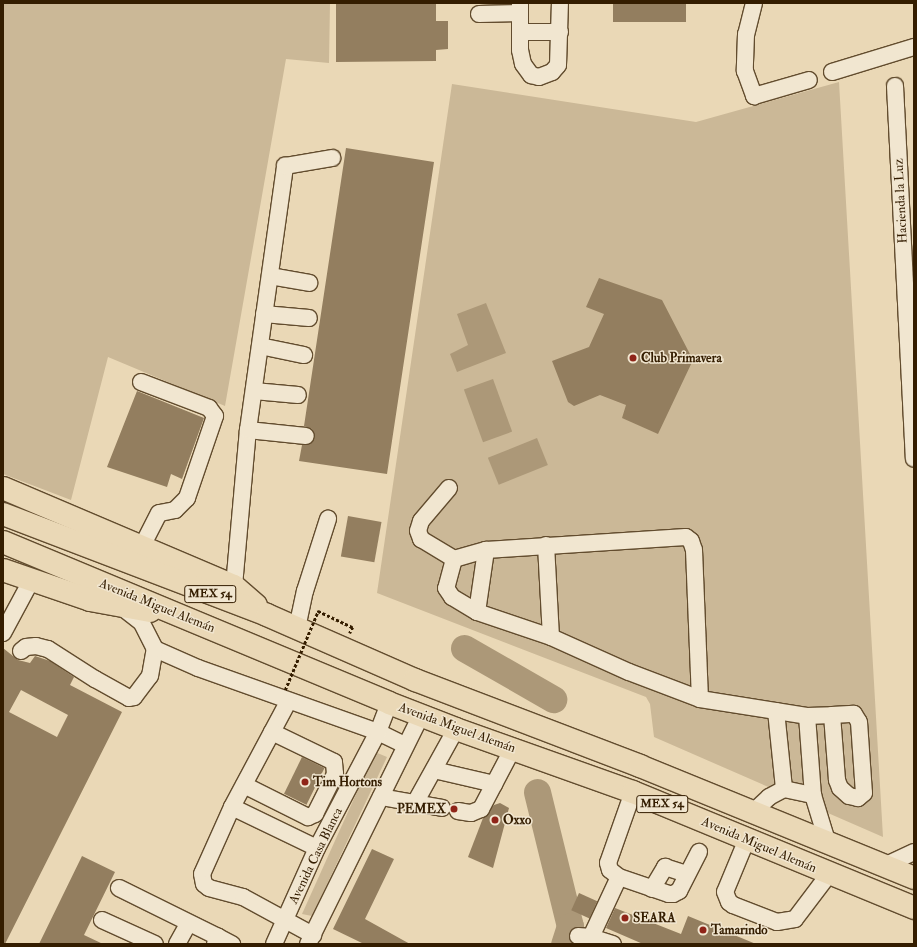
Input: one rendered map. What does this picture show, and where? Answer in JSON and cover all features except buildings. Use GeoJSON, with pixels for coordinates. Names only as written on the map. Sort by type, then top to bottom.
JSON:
{"type":"FeatureCollection","features":[{"type":"Feature","properties":{"kind":"highway"},"geometry":{"type":"LineString","coordinates":[[3,488],[234,586],[267,615]]}},
{"type":"Feature","properties":{"kind":"highway","name":"Avenida Miguel Alemán"},"geometry":{"type":"LineString","coordinates":[[3,514],[267,615],[415,680],[914,878]]}},
{"type":"Feature","properties":{"kind":"highway","name":"Avenida Miguel Alemán"},"geometry":{"type":"LineString","coordinates":[[3,542],[456,730],[513,748],[633,792],[914,908]]}},
{"type":"Feature","properties":{"kind":"highway"},"geometry":{"type":"LineString","coordinates":[[4,573],[122,608],[178,614]]}},
{"type":"Feature","properties":{"kind":"street"},"geometry":{"type":"LineString","coordinates":[[479,14],[520,8],[520,50],[525,71],[538,77],[552,72],[558,65],[560,3]]}},
{"type":"Feature","properties":{"kind":"street"},"geometry":{"type":"LineString","coordinates":[[754,3],[746,34],[745,71],[754,96],[809,80]]}},
{"type":"Feature","properties":{"kind":"street"},"geometry":{"type":"LineString","coordinates":[[520,32],[560,32]]}},
{"type":"Feature","properties":{"kind":"street"},"geometry":{"type":"LineString","coordinates":[[832,72],[914,47]]}},
{"type":"Feature","properties":{"kind":"street","name":"Hacienda la Luz"},"geometry":{"type":"LineString","coordinates":[[895,86],[912,396],[914,459]]}},
{"type":"Feature","properties":{"kind":"street"},"geometry":{"type":"LineString","coordinates":[[234,586],[248,430],[285,166],[332,158]]}},
{"type":"Feature","properties":{"kind":"street"},"geometry":{"type":"LineString","coordinates":[[270,276],[309,283]]}},
{"type":"Feature","properties":{"kind":"street"},"geometry":{"type":"LineString","coordinates":[[264,314],[309,318]]}},
{"type":"Feature","properties":{"kind":"street"},"geometry":{"type":"LineString","coordinates":[[260,346],[304,355]]}},
{"type":"Feature","properties":{"kind":"street"},"geometry":{"type":"LineString","coordinates":[[141,382],[209,408],[215,416],[187,498],[175,510],[159,513],[142,546]]}},
{"type":"Feature","properties":{"kind":"street"},"geometry":{"type":"LineString","coordinates":[[254,391],[298,395]]}},
{"type":"Feature","properties":{"kind":"street"},"geometry":{"type":"LineString","coordinates":[[248,430],[306,436]]}},
{"type":"Feature","properties":{"kind":"street"},"geometry":{"type":"LineString","coordinates":[[450,488],[421,521],[418,531],[421,539],[454,559],[486,550],[546,545],[680,537],[691,541],[694,550],[700,699]]}},
{"type":"Feature","properties":{"kind":"street"},"geometry":{"type":"LineString","coordinates":[[297,628],[305,591],[328,519]]}},
{"type":"Feature","properties":{"kind":"street"},"geometry":{"type":"LineString","coordinates":[[546,545],[551,637]]}},
{"type":"Feature","properties":{"kind":"street"},"geometry":{"type":"LineString","coordinates":[[476,612],[486,550]]}},
{"type":"Feature","properties":{"kind":"street"},"geometry":{"type":"LineString","coordinates":[[454,559],[446,588],[452,597],[476,612],[551,637],[629,672],[700,699],[807,716],[832,714],[854,714],[859,722],[864,793],[858,798],[849,796],[840,788],[837,780],[832,714]]}},
{"type":"Feature","properties":{"kind":"street"},"geometry":{"type":"LineString","coordinates":[[3,633],[31,581]]}},
{"type":"Feature","properties":{"kind":"street"},"geometry":{"type":"LineString","coordinates":[[21,651],[26,647],[36,646],[48,649],[129,698],[138,695],[150,676],[155,649],[142,623],[122,608]]}},
{"type":"Feature","properties":{"kind":"street"},"geometry":{"type":"LineString","coordinates":[[155,649],[287,696],[378,732],[405,745]]}},
{"type":"Feature","properties":{"kind":"street"},"geometry":{"type":"LineString","coordinates":[[287,696],[272,732],[232,807],[202,874],[202,880],[208,888],[243,897],[286,919],[310,939],[420,715]]}},
{"type":"Feature","properties":{"kind":"street","name":"Avenida Casa Blanca"},"geometry":{"type":"LineString","coordinates":[[274,944],[317,848],[378,732],[389,703]]}},
{"type":"Feature","properties":{"kind":"street"},"geometry":{"type":"LineString","coordinates":[[776,711],[784,789]]}},
{"type":"Feature","properties":{"kind":"street"},"geometry":{"type":"LineString","coordinates":[[807,716],[813,794],[828,844]]}},
{"type":"Feature","properties":{"kind":"street"},"geometry":{"type":"LineString","coordinates":[[415,803],[456,730]]}},
{"type":"Feature","properties":{"kind":"street"},"geometry":{"type":"LineString","coordinates":[[244,785],[308,817],[315,814],[335,774],[334,762],[272,732]]}},
{"type":"Feature","properties":{"kind":"street"},"geometry":{"type":"LineString","coordinates":[[380,797],[471,813],[481,810],[513,748]]}},
{"type":"Feature","properties":{"kind":"street"},"geometry":{"type":"LineString","coordinates":[[434,770],[494,784]]}},
{"type":"Feature","properties":{"kind":"street"},"geometry":{"type":"LineString","coordinates":[[752,813],[769,797],[784,789],[813,794]]}},
{"type":"Feature","properties":{"kind":"street"},"geometry":{"type":"LineString","coordinates":[[633,792],[608,863],[610,870],[619,877],[652,889],[673,894],[679,891],[699,852]]}},
{"type":"Feature","properties":{"kind":"street"},"geometry":{"type":"LineString","coordinates":[[232,807],[317,848]]}},
{"type":"Feature","properties":{"kind":"street"},"geometry":{"type":"LineString","coordinates":[[747,839],[725,892],[729,902],[733,905],[777,922],[795,919],[829,874]]}},
{"type":"Feature","properties":{"kind":"street"},"geometry":{"type":"LineString","coordinates":[[884,866],[914,852]]}},
{"type":"Feature","properties":{"kind":"street"},"geometry":{"type":"LineString","coordinates":[[652,889],[661,869],[665,867],[688,874]]}},
{"type":"Feature","properties":{"kind":"street"},"geometry":{"type":"LineString","coordinates":[[595,940],[619,877]]}},
{"type":"Feature","properties":{"kind":"street"},"geometry":{"type":"LineString","coordinates":[[119,888],[222,942]]}},
{"type":"Feature","properties":{"kind":"street"},"geometry":{"type":"LineString","coordinates":[[102,920],[155,944]]}},
{"type":"Feature","properties":{"kind":"street"},"geometry":{"type":"LineString","coordinates":[[177,944],[188,924]]}},
{"type":"Feature","properties":{"kind":"path"},"geometry":{"type":"LineString","coordinates":[[287,696],[318,611],[353,627]]}},
{"type":"Feature","properties":{"kind":"shaded area"},"geometry":{"type":"Polygon","coordinates":[[[3,3],[330,3],[329,63],[286,59],[225,406],[108,357],[71,500],[3,474],[3,3]]]}},
{"type":"Feature","properties":{"kind":"shaded area","name":"Club Primavera"},"geometry":{"type":"Polygon","coordinates":[[[839,82],[883,837],[654,737],[650,704],[646,697],[377,593],[452,84],[696,122],[839,82]]]}},
{"type":"Feature","properties":{"kind":"shaded area"},"geometry":{"type":"Polygon","coordinates":[[[486,303],[506,353],[457,372],[450,354],[468,345],[457,314],[486,303]]]}},
{"type":"Feature","properties":{"kind":"shaded area"},"geometry":{"type":"Polygon","coordinates":[[[493,379],[512,432],[483,442],[464,390],[493,379]]]}},
{"type":"Feature","properties":{"kind":"shaded area"},"geometry":{"type":"Polygon","coordinates":[[[537,438],[548,465],[499,485],[488,458],[537,438]]]}},
{"type":"Feature","properties":{"kind":"shaded area"},"geometry":{"type":"Polygon","coordinates":[[[375,752],[387,757],[312,916],[302,914],[375,752]]]}},
{"type":"Feature","properties":{"kind":"waterway"},"geometry":{"type":"LineString","coordinates":[[464,648],[553,699]]}},
{"type":"Feature","properties":{"kind":"waterway"},"geometry":{"type":"LineString","coordinates":[[537,792],[570,926],[564,944]]}},
{"type":"Feature","properties":{"kind":"place","name":"Club Primavera"},"geometry":{"type":"Point","coordinates":[633,358]}},
{"type":"Feature","properties":{"kind":"place","name":"Tim Hortons"},"geometry":{"type":"Point","coordinates":[305,782]}},
{"type":"Feature","properties":{"kind":"place","name":"PEMEX"},"geometry":{"type":"Point","coordinates":[454,809]}},
{"type":"Feature","properties":{"kind":"place","name":"Oxxo"},"geometry":{"type":"Point","coordinates":[495,820]}},
{"type":"Feature","properties":{"kind":"place","name":"SEARA"},"geometry":{"type":"Point","coordinates":[625,918]}},
{"type":"Feature","properties":{"kind":"place","name":"Tamarindo"},"geometry":{"type":"Point","coordinates":[703,930]}}]}
